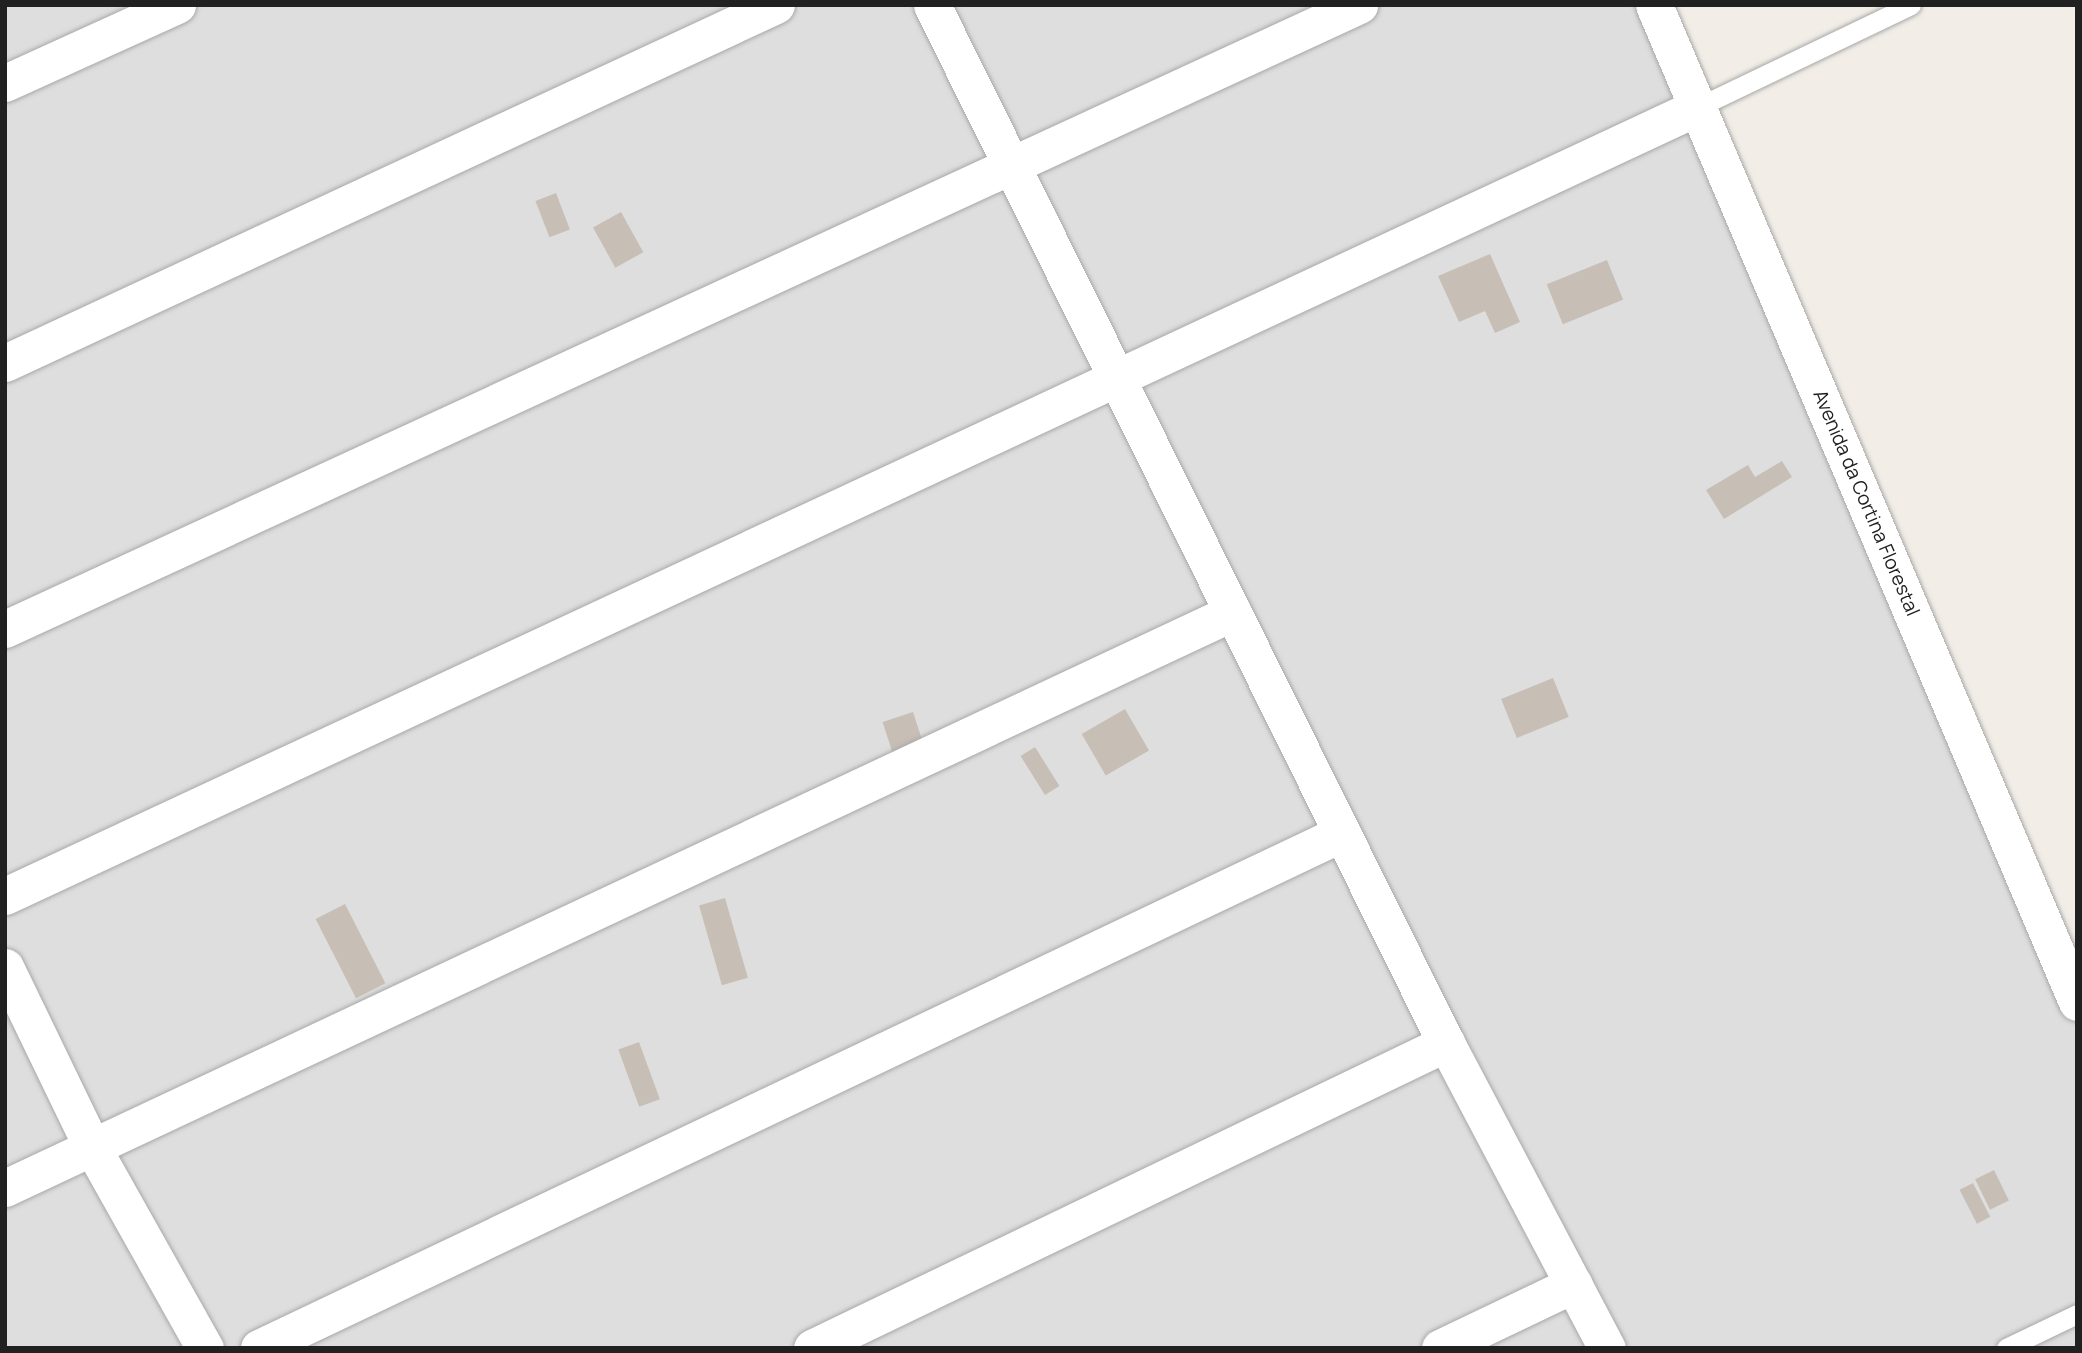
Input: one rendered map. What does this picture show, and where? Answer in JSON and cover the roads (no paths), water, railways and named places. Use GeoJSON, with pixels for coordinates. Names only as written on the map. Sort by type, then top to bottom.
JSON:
{"type":"FeatureCollection","features":[{"type":"Feature","properties":{"kind":"street"},"geometry":{"type":"LineString","coordinates":[[5,83],[177,5]]}},
{"type":"Feature","properties":{"kind":"street"},"geometry":{"type":"LineString","coordinates":[[5,363],[776,5]]}},
{"type":"Feature","properties":{"kind":"street"},"geometry":{"type":"LineString","coordinates":[[932,5],[1446,1042],[1608,1348]]}},
{"type":"Feature","properties":{"kind":"street"},"geometry":{"type":"LineString","coordinates":[[5,629],[1359,5]]}},
{"type":"Feature","properties":{"kind":"street","name":"Avenida da Cortina Florestal"},"geometry":{"type":"LineString","coordinates":[[1654,5],[2077,1002]]}},
{"type":"Feature","properties":{"kind":"street"},"geometry":{"type":"LineString","coordinates":[[5,896],[1698,107]]}},
{"type":"Feature","properties":{"kind":"street"},"geometry":{"type":"LineString","coordinates":[[5,1188],[1233,612]]}},
{"type":"Feature","properties":{"kind":"street"},"geometry":{"type":"LineString","coordinates":[[259,1348],[1342,833]]}},
{"type":"Feature","properties":{"kind":"street"},"geometry":{"type":"LineString","coordinates":[[5,967],[92,1147],[205,1348]]}},
{"type":"Feature","properties":{"kind":"street"},"geometry":{"type":"LineString","coordinates":[[812,1348],[1446,1042]]}},
{"type":"Feature","properties":{"kind":"street"},"geometry":{"type":"LineString","coordinates":[[1440,1348],[1574,1284]]}},
{"type":"Feature","properties":{"kind":"lane"},"geometry":{"type":"LineString","coordinates":[[1698,107],[1911,5]]}},
{"type":"Feature","properties":{"kind":"lane"},"geometry":{"type":"LineString","coordinates":[[2006,1348],[2077,1314]]}}]}
